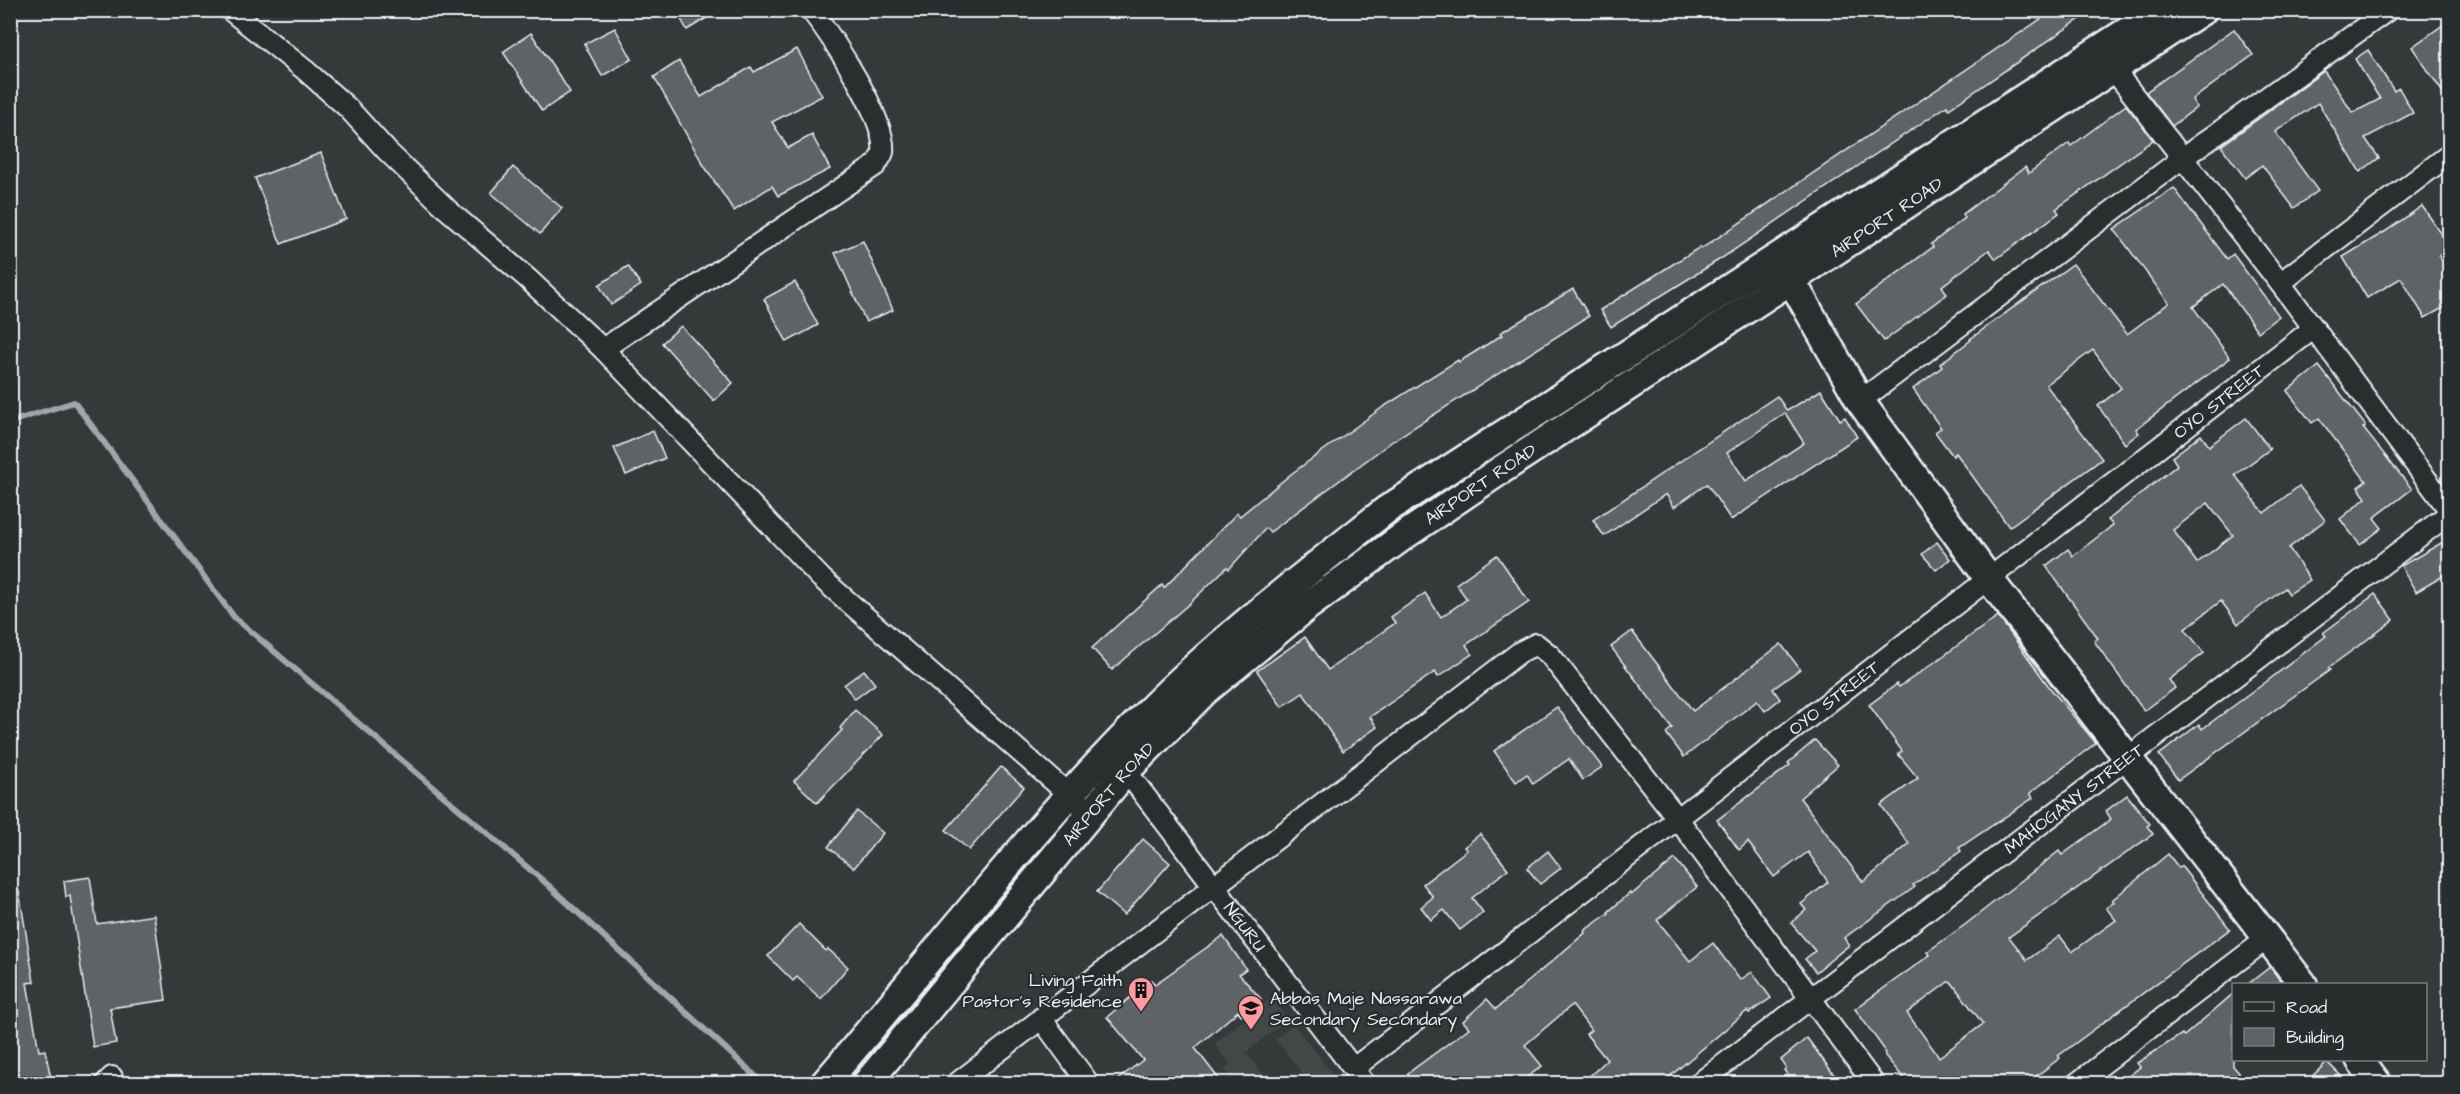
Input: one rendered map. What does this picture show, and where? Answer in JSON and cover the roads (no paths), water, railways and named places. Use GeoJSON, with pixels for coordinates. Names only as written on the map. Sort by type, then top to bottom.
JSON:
{"type":"FeatureCollection","features":[{"type":"Feature","properties":{"kind":"main road","name":"AIRPORT ROAD"},"geometry":{"type":"LineString","coordinates":[[826,1081],[1069,794],[1145,714],[1211,652],[1386,510],[2160,10]]}},
{"type":"Feature","properties":{"kind":"main road","name":"AIRPORT ROAD"},"geometry":{"type":"LineString","coordinates":[[866,1083],[1126,771],[1204,692],[1309,605],[1503,468],[2203,10]]}},
{"type":"Feature","properties":{"kind":"main road"},"geometry":{"type":"LineString","coordinates":[[1791,280],[1860,401],[1989,579],[2302,983]]}},
{"type":"Feature","properties":{"kind":"main road"},"geometry":{"type":"LineString","coordinates":[[2362,1061],[2378,1083]]}},
{"type":"Feature","properties":{"kind":"street"},"geometry":{"type":"LineString","coordinates":[[230,10],[348,108],[387,151],[449,211],[527,278],[603,349],[821,578],[1090,813]]}},
{"type":"Feature","properties":{"kind":"street"},"geometry":{"type":"LineString","coordinates":[[603,349],[876,165],[883,153],[870,102],[812,10]]}},
{"type":"Feature","properties":{"kind":"street"},"geometry":{"type":"LineString","coordinates":[[1860,401],[2184,157],[2388,10]]}},
{"type":"Feature","properties":{"kind":"street"},"geometry":{"type":"LineString","coordinates":[[2113,69],[2184,157],[2280,283],[2450,512]]}},
{"type":"Feature","properties":{"kind":"street"},"geometry":{"type":"LineString","coordinates":[[2280,283],[2450,154]]}},
{"type":"Feature","properties":{"kind":"street","name":"OYO STREET"},"geometry":{"type":"LineString","coordinates":[[1359,1076],[1678,819],[2314,328]]}},
{"type":"Feature","properties":{"kind":"street","name":"MAHOGANY STREET"},"geometry":{"type":"LineString","coordinates":[[1698,1083],[2129,759],[2450,512]]}},
{"type":"Feature","properties":{"kind":"street"},"geometry":{"type":"LineString","coordinates":[[956,1083],[1520,652],[1536,644],[1550,655],[1678,819],[1874,1083]]}},
{"type":"Feature","properties":{"kind":"street","name":"NGURU"},"geometry":{"type":"LineString","coordinates":[[1126,771],[1359,1076]]}},
{"type":"Feature","properties":{"kind":"street"},"geometry":{"type":"LineString","coordinates":[[2076,1083],[2268,938]]}},
{"type":"Feature","properties":{"kind":"street"},"geometry":{"type":"LineString","coordinates":[[1041,1018],[1089,1083]]}},
{"type":"Feature","properties":{"kind":"waterway"},"geometry":{"type":"LineString","coordinates":[[10,422],[74,402],[234,617],[548,885],[764,1084]]}},
{"type":"Feature","properties":{"kind":"place","name":"Living Faith Pastor's Residence"},"geometry":{"type":"Point","coordinates":[1141,1013]}},
{"type":"Feature","properties":{"kind":"place","name":"Abbas Maje Nassarawa Secondary Secondary"},"geometry":{"type":"Point","coordinates":[1251,1031]}}]}
